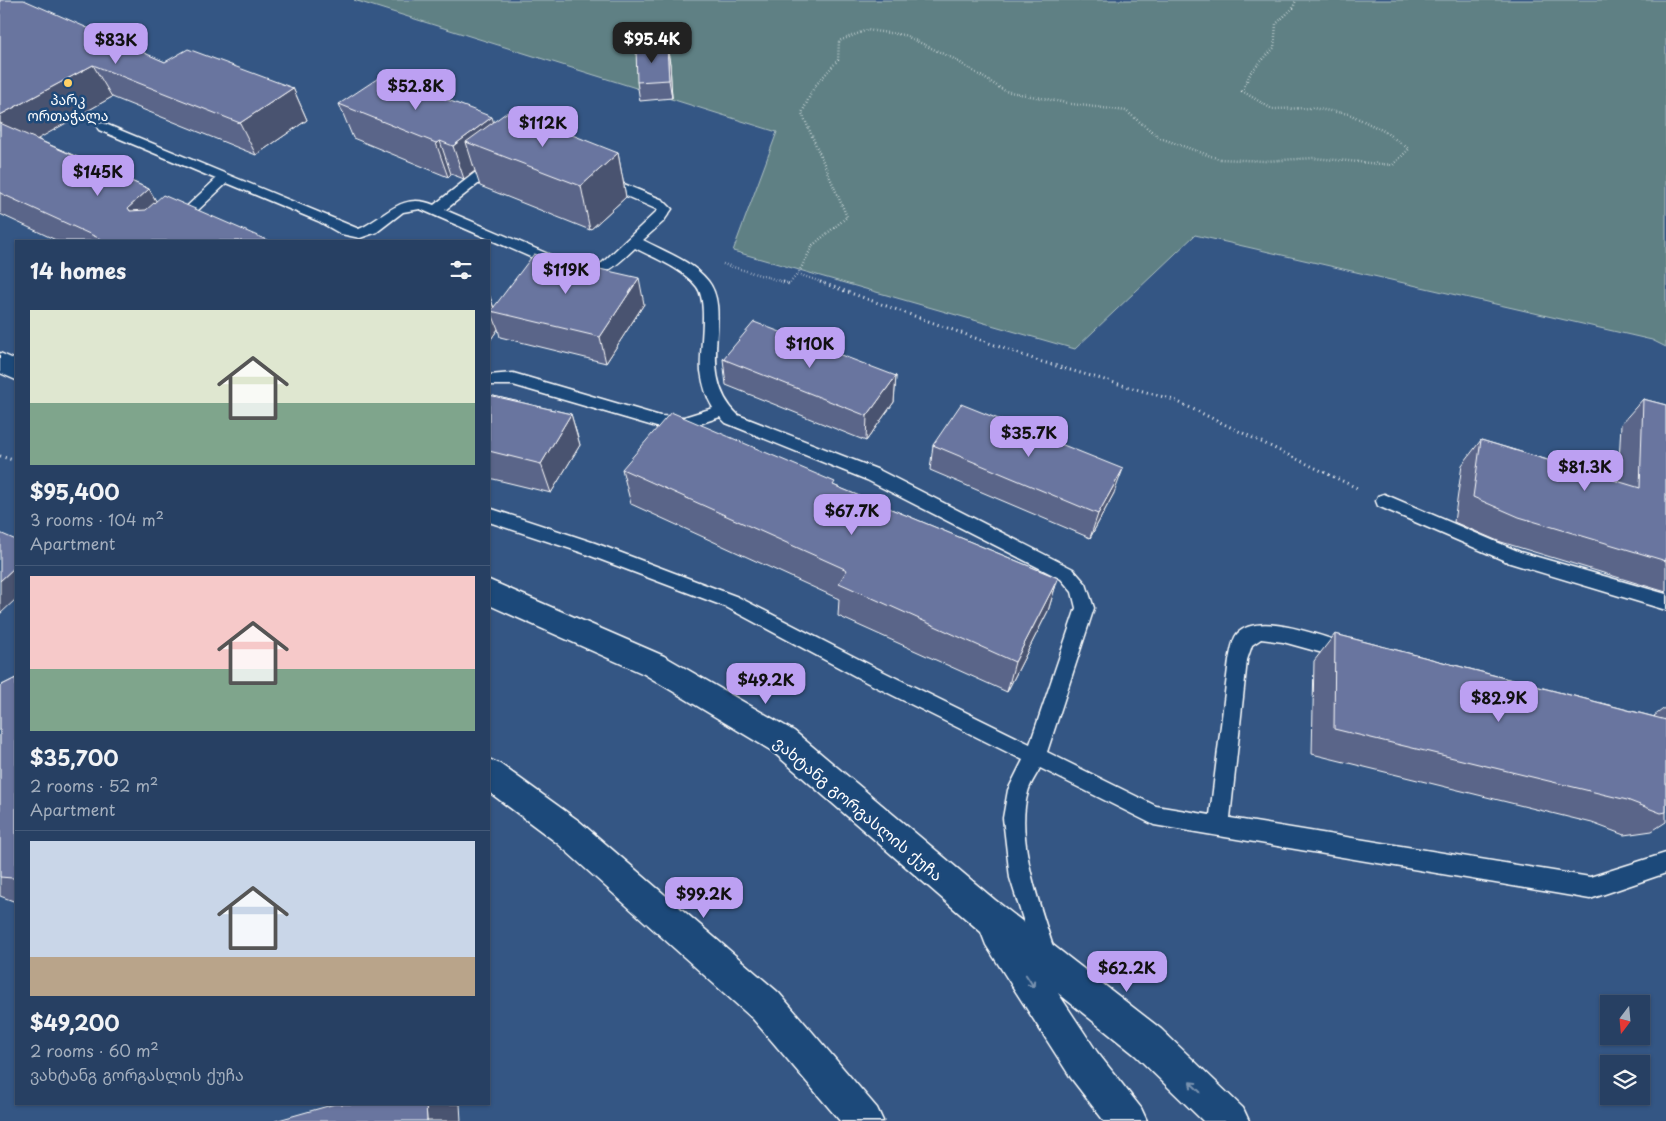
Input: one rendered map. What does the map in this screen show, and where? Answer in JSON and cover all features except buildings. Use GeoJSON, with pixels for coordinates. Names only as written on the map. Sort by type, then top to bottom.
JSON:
{"type":"FeatureCollection","features":[{"type":"Feature","properties":{"kind":"street"},"geometry":{"type":"LineString","coordinates":[[0,362],[15,370]]}},
{"type":"Feature","properties":{"kind":"street","name":"ვახტანგ გორგასლის ქუჩა"},"geometry":{"type":"LineString","coordinates":[[490,592],[654,665],[783,741],[983,912],[1148,1042],[1230,1121]]}},
{"type":"Feature","properties":{"kind":"street"},"geometry":{"type":"LineString","coordinates":[[490,775],[568,832],[766,1006],[864,1121]]}},
{"type":"Feature","properties":{"kind":"street","name":"ვახტანგ გორგასლის ქუჩა"},"geometry":{"type":"LineString","coordinates":[[983,912],[1084,1065],[1128,1121]]}},
{"type":"Feature","properties":{"kind":"lane"},"geometry":{"type":"LineString","coordinates":[[102,127],[323,218],[346,231],[360,234],[372,229],[399,209],[421,205],[574,271],[593,272],[607,266],[658,219],[664,209],[658,203],[589,175]]}},
{"type":"Feature","properties":{"kind":"lane"},"geometry":{"type":"LineString","coordinates":[[435,211],[505,155]]}},
{"type":"Feature","properties":{"kind":"lane"},"geometry":{"type":"LineString","coordinates":[[157,240],[225,178]]}},
{"type":"Feature","properties":{"kind":"lane"},"geometry":{"type":"LineString","coordinates":[[634,241],[691,272],[704,286],[709,301],[710,380],[722,411],[732,419],[873,476],[1068,574],[1080,589],[1085,608],[1036,756],[1018,790],[1013,818],[1021,878],[1047,962]]}},
{"type":"Feature","properties":{"kind":"lane"},"geometry":{"type":"LineString","coordinates":[[490,380],[513,379],[660,422],[684,423],[722,411]]}},
{"type":"Feature","properties":{"kind":"lane"},"geometry":{"type":"LineString","coordinates":[[1384,501],[1516,558],[1666,602]]}},
{"type":"Feature","properties":{"kind":"lane"},"geometry":{"type":"LineString","coordinates":[[490,516],[589,548],[732,602],[873,676],[1154,815],[1590,888],[1666,863]]}},
{"type":"Feature","properties":{"kind":"lane"},"geometry":{"type":"LineString","coordinates":[[1218,826],[1238,660],[1244,640],[1259,631],[1275,633],[1368,657]]}},
{"type":"Feature","properties":{"kind":"path"},"geometry":{"type":"LineString","coordinates":[[704,286],[706,259],[789,284],[798,274],[813,245],[847,217],[802,113],[814,87],[838,60],[839,41],[867,30],[904,35],[954,60],[1005,91],[1072,104],[1126,111],[1160,138],[1219,159],[1265,161],[1314,158],[1393,165],[1409,150],[1384,131],[1349,114],[1312,108],[1272,109],[1242,91],[1251,72],[1274,48],[1276,24],[1293,8],[1296,0]]}},
{"type":"Feature","properties":{"kind":"path"},"geometry":{"type":"LineString","coordinates":[[798,274],[1039,361],[1174,400],[1384,501]]}},
{"type":"Feature","properties":{"kind":"path"},"geometry":{"type":"LineString","coordinates":[[0,456],[15,462]]}},
{"type":"Feature","properties":{"kind":"green space"},"geometry":{"type":"Polygon","coordinates":[[[354,0],[1666,0],[1666,347],[1652,340],[1195,235],[1075,349],[733,251],[777,132],[354,0]]]}},
{"type":"Feature","properties":{"kind":"place","name":"პარკ ორთაჭალა"},"geometry":{"type":"Point","coordinates":[68,83]}}]}
